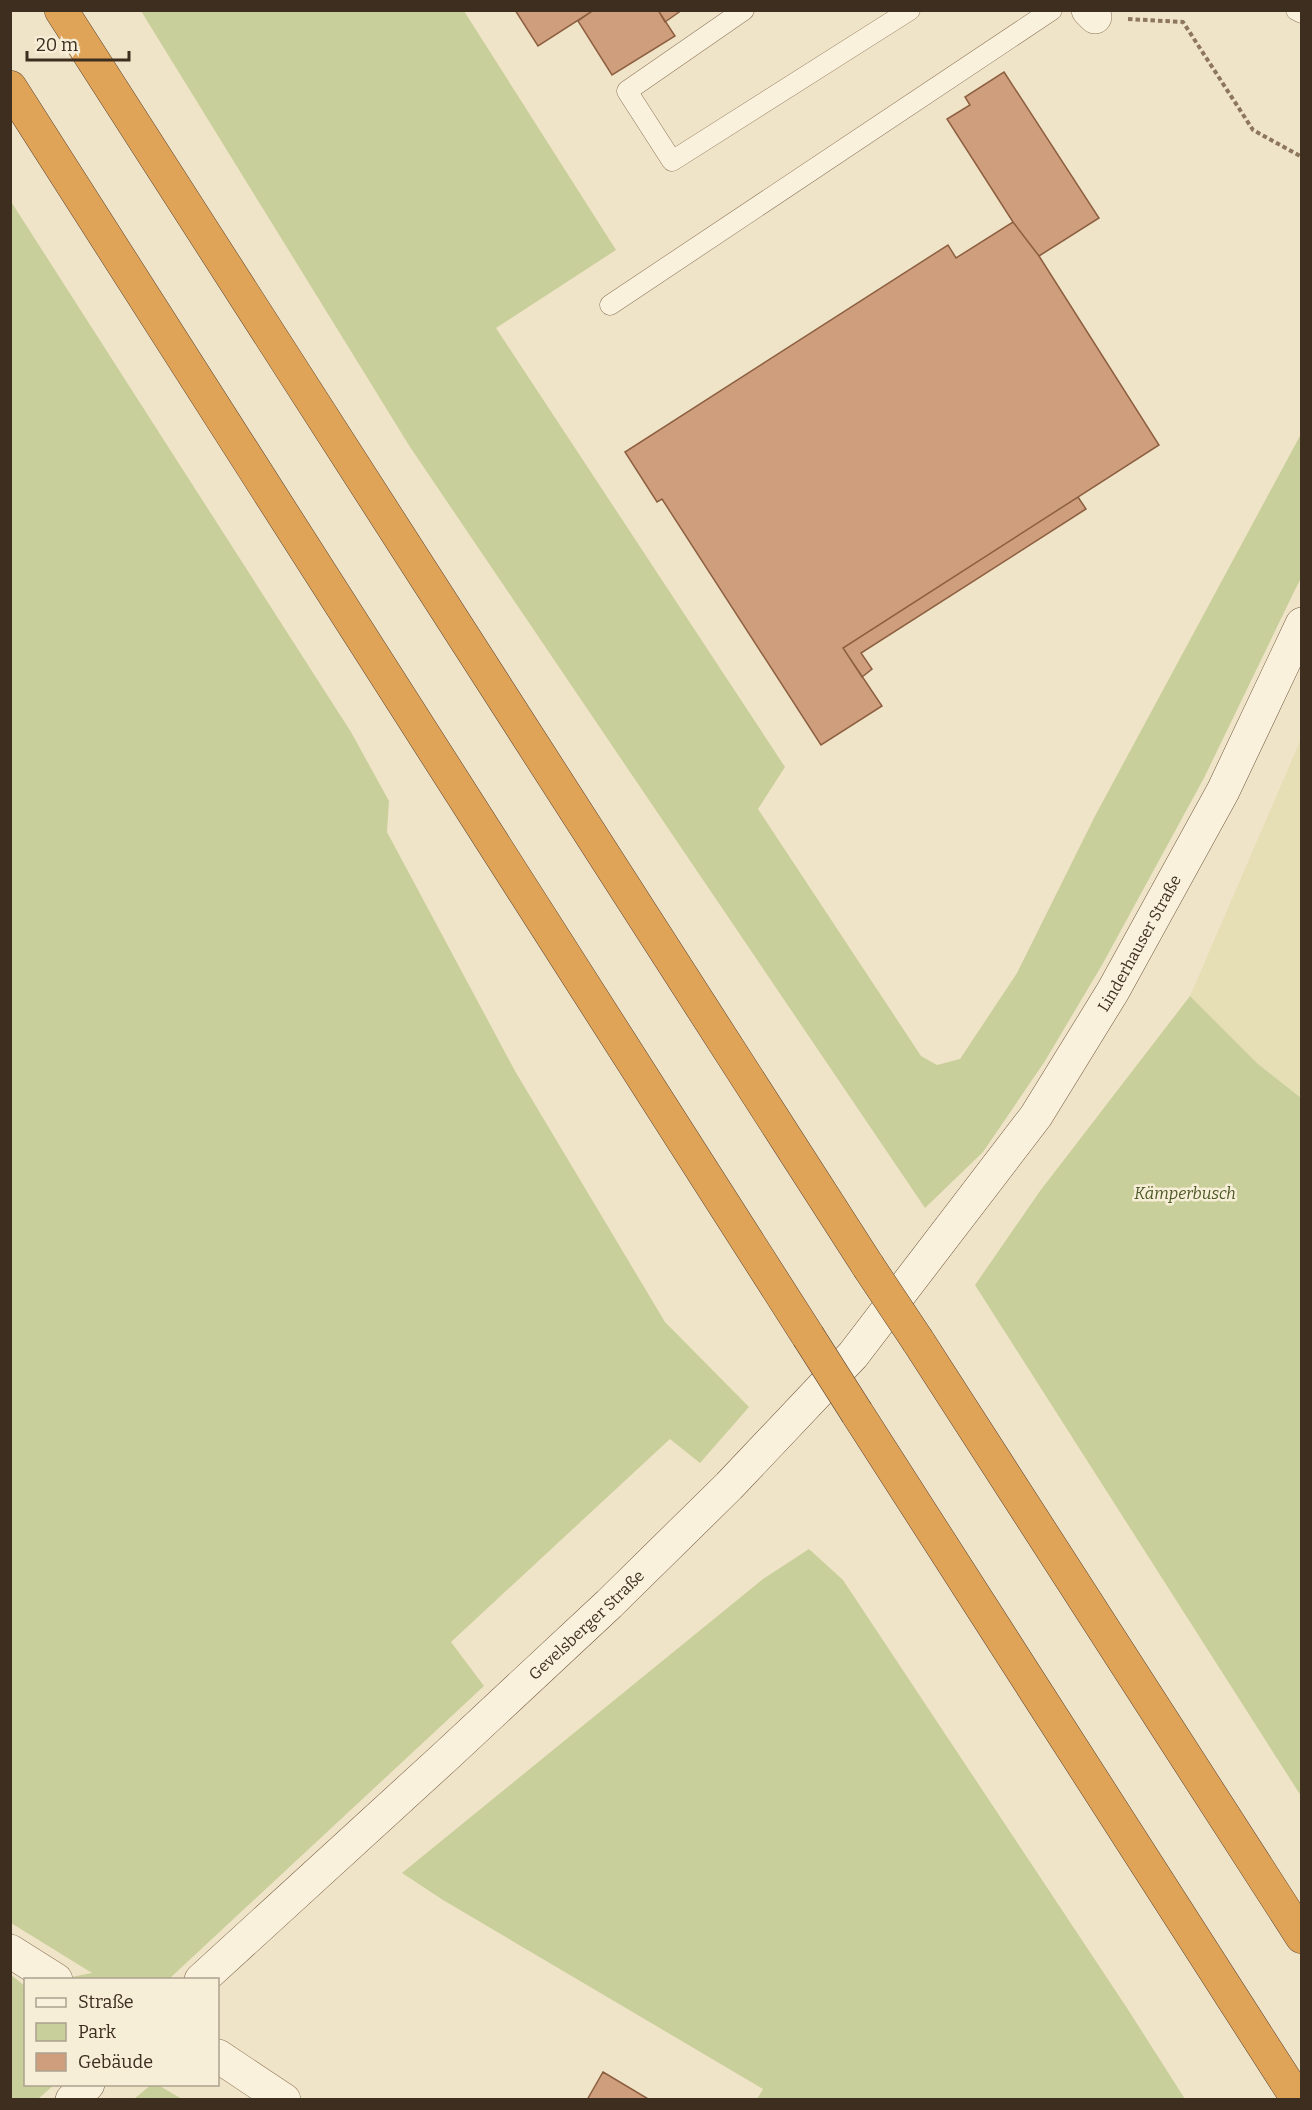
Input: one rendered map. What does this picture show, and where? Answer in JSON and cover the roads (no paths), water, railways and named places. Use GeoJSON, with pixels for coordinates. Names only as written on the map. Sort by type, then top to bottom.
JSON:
{"type":"FeatureCollection","features":[{"type":"Feature","properties":{"kind":"highway"},"geometry":{"type":"LineString","coordinates":[[61,10],[1302,1938]]}},
{"type":"Feature","properties":{"kind":"highway"},"geometry":{"type":"LineString","coordinates":[[10,87],[1298,2100]]}},
{"type":"Feature","properties":{"kind":"main road","name":"Linderhauser Straße"},"geometry":{"type":"LineString","coordinates":[[940,1242],[1036,1116],[1113,991],[1223,791],[1302,624]]}},
{"type":"Feature","properties":{"kind":"main road","name":"Gevelsberger Straße"},"geometry":{"type":"LineString","coordinates":[[203,1978],[609,1604],[721,1494],[853,1355],[940,1242]]}},
{"type":"Feature","properties":{"kind":"main road"},"geometry":{"type":"LineString","coordinates":[[10,1951],[53,1978]]}},
{"type":"Feature","properties":{"kind":"main road"},"geometry":{"type":"LineString","coordinates":[[219,2057],[284,2100]]}},
{"type":"Feature","properties":{"kind":"main road"},"geometry":{"type":"LineString","coordinates":[[72,2100],[87,2086]]}},
{"type":"Feature","properties":{"kind":"lane"},"geometry":{"type":"LineString","coordinates":[[744,10],[627,91],[672,161],[910,10]]}},
{"type":"Feature","properties":{"kind":"lane"},"geometry":{"type":"LineString","coordinates":[[610,305],[1052,10]]}},
{"type":"Feature","properties":{"kind":"lane"},"geometry":{"type":"LineString","coordinates":[[1296,10],[1302,13]]}},
{"type":"Feature","properties":{"kind":"park label","name":"Kämperbusch"},"geometry":{"type":"Point","coordinates":[1185,1193]}}]}
